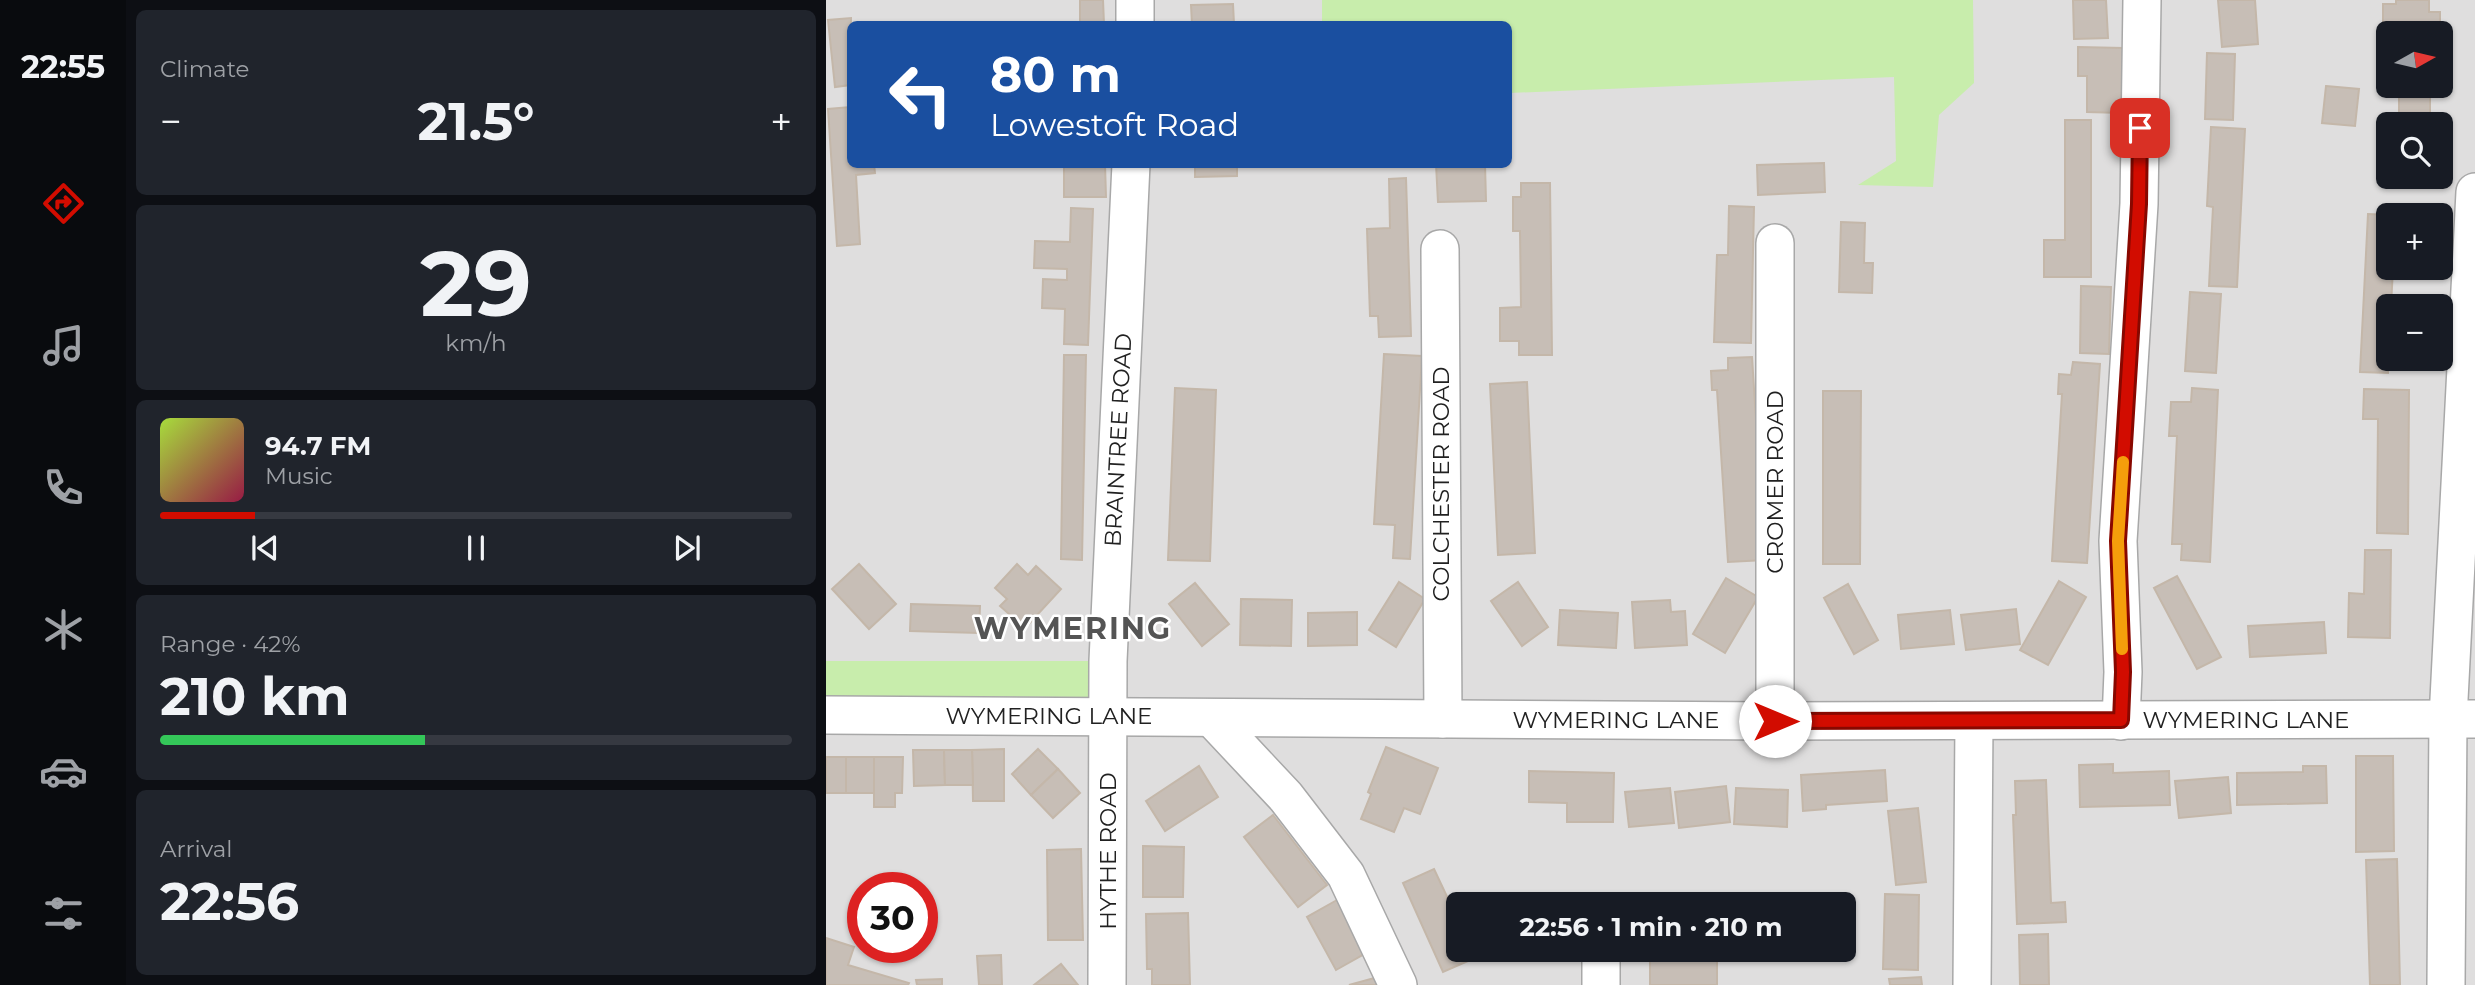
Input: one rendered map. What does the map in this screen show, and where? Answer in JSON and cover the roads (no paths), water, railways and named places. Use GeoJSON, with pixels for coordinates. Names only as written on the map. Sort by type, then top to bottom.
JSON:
{"type":"FeatureCollection","features":[{"type":"Feature","properties":{"kind":"street"},"geometry":{"type":"LineString","coordinates":[[1135,0],[1135,21]]}},
{"type":"Feature","properties":{"kind":"street"},"geometry":{"type":"LineString","coordinates":[[2121,720],[2123,672],[2118,541],[2139,204],[2142,0]]}},
{"type":"Feature","properties":{"kind":"street","name":"BRAINTREE ROAD"},"geometry":{"type":"LineString","coordinates":[[1108,716],[1108,661],[1131,168]]}},
{"type":"Feature","properties":{"kind":"street"},"geometry":{"type":"LineString","coordinates":[[2446,985],[2462,719],[2475,192]]}},
{"type":"Feature","properties":{"kind":"street","name":"CROMER ROAD"},"geometry":{"type":"LineString","coordinates":[[1775,243],[1775,721]]}},
{"type":"Feature","properties":{"kind":"street","name":"COLCHESTER ROAD"},"geometry":{"type":"LineString","coordinates":[[1440,249],[1443,719]]}},
{"type":"Feature","properties":{"kind":"street","name":"WYMERING LANE"},"geometry":{"type":"LineString","coordinates":[[826,715],[1775,721],[2462,719]]}},
{"type":"Feature","properties":{"kind":"street","name":"HYTHE ROAD"},"geometry":{"type":"LineString","coordinates":[[1107,985],[1108,716]]}},
{"type":"Feature","properties":{"kind":"street"},"geometry":{"type":"LineString","coordinates":[[1212,718],[1286,797],[1346,874],[1398,985]]}},
{"type":"Feature","properties":{"kind":"street"},"geometry":{"type":"LineString","coordinates":[[1972,985],[1974,721]]}},
{"type":"Feature","properties":{"kind":"street"},"geometry":{"type":"LineString","coordinates":[[1601,962],[1601,985]]}},
{"type":"Feature","properties":{"kind":"district","name":"WYMERING"},"geometry":{"type":"Point","coordinates":[1073,628]}}]}
